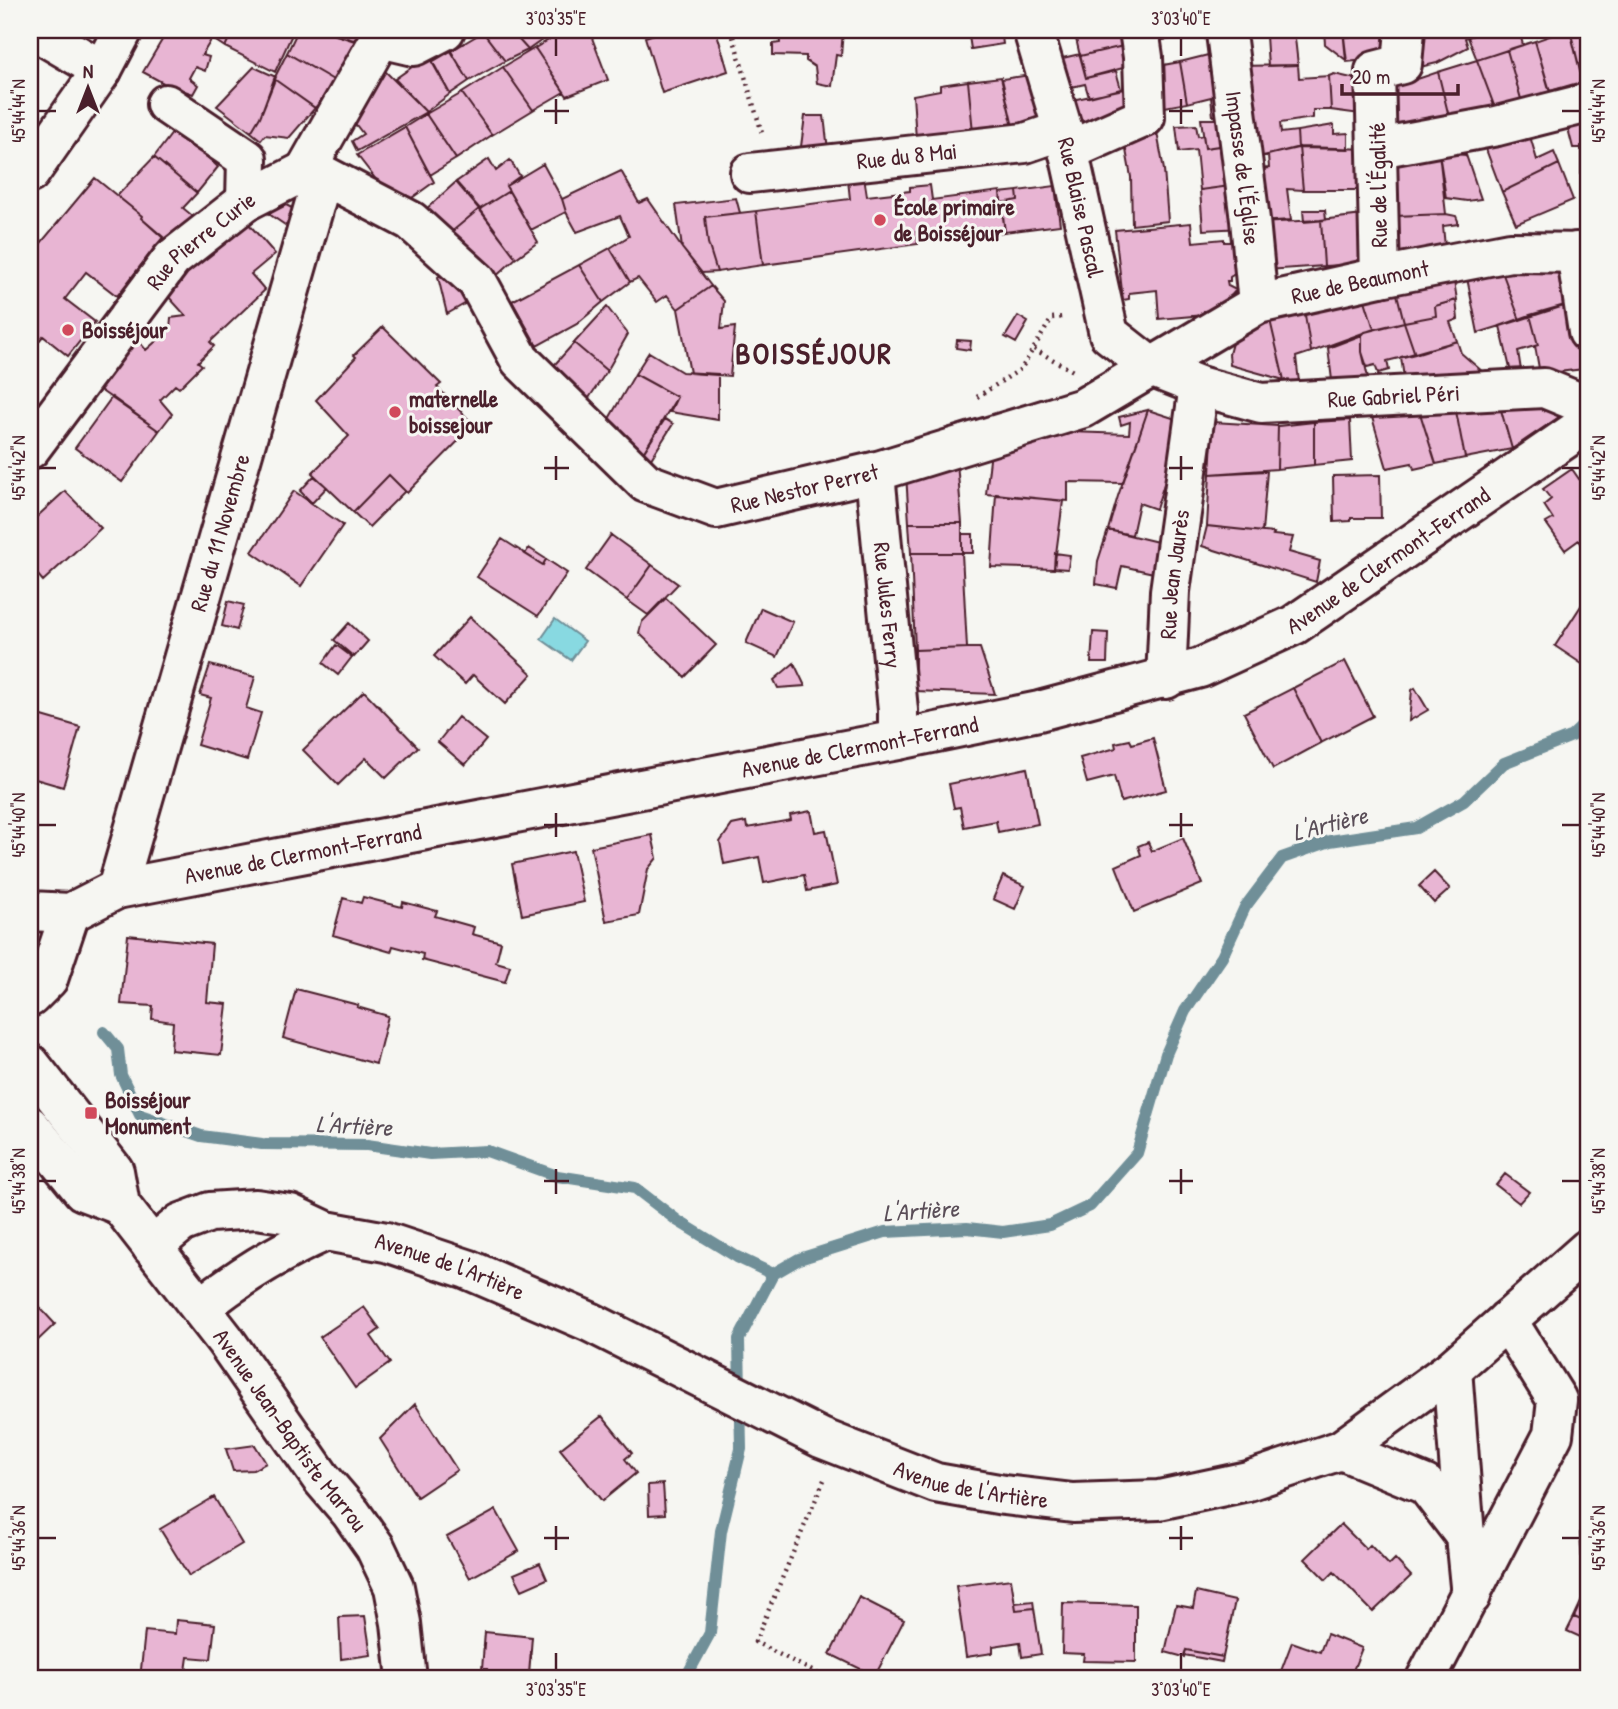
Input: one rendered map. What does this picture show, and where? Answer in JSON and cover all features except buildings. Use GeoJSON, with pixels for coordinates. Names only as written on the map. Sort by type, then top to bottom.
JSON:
{"type":"FeatureCollection","features":[{"type":"Feature","properties":{"kind":"street"},"geometry":{"type":"LineString","coordinates":[[34,30],[102,70]]}},
{"type":"Feature","properties":{"kind":"street"},"geometry":{"type":"LineString","coordinates":[[30,173],[102,70],[123,30]]}},
{"type":"Feature","properties":{"kind":"street"},"geometry":{"type":"LineString","coordinates":[[382,34],[414,46],[445,30]]}},
{"type":"Feature","properties":{"kind":"street","name":"Rue Blaise Pascal"},"geometry":{"type":"LineString","coordinates":[[1033,30],[1066,140],[1109,334],[1151,367]]}},
{"type":"Feature","properties":{"kind":"street","name":"Rue du 8 Mai"},"geometry":{"type":"LineString","coordinates":[[762,171],[1066,140],[1145,117],[1143,57],[1139,30]]}},
{"type":"Feature","properties":{"kind":"street","name":"Rue de l'Égalité"},"geometry":{"type":"LineString","coordinates":[[1380,277],[1375,71],[1402,64],[1405,30]]}},
{"type":"Feature","properties":{"kind":"street","name":"Impasse de l'Église"},"geometry":{"type":"LineString","coordinates":[[1226,33],[1258,304]]}},
{"type":"Feature","properties":{"kind":"street","name":"Rue du 11 Novembre"},"geometry":{"type":"LineString","coordinates":[[117,889],[314,173],[382,34]]}},
{"type":"Feature","properties":{"kind":"street"},"geometry":{"type":"LineString","coordinates":[[1378,148],[1497,126],[1588,103]]}},
{"type":"Feature","properties":{"kind":"street"},"geometry":{"type":"LineString","coordinates":[[166,104],[247,159],[246,201]]}},
{"type":"Feature","properties":{"kind":"street","name":"Rue Pierre Curie"},"geometry":{"type":"LineString","coordinates":[[30,449],[172,259],[246,201],[314,173]]}},
{"type":"Feature","properties":{"kind":"street","name":"Rue Nestor Perret"},"geometry":{"type":"LineString","coordinates":[[314,173],[411,222],[477,281],[520,359],[646,483],[716,509],[878,471],[1083,408],[1151,367]]}},
{"type":"Feature","properties":{"kind":"street","name":"Rue de Beaumont"},"geometry":{"type":"LineString","coordinates":[[1151,367],[1258,304],[1510,252],[1582,252]]}},
{"type":"Feature","properties":{"kind":"street"},"geometry":{"type":"LineString","coordinates":[[1582,252],[1588,332]]}},
{"type":"Feature","properties":{"kind":"street","name":"Rue Gabriel Péri"},"geometry":{"type":"LineString","coordinates":[[1151,367],[1199,386],[1261,403],[1544,388],[1588,406]]}},
{"type":"Feature","properties":{"kind":"street","name":"Rue Jean Jaurès"},"geometry":{"type":"LineString","coordinates":[[1166,679],[1170,591],[1199,386]]}},
{"type":"Feature","properties":{"kind":"street","name":"Avenue de Clermont-Ferrand"},"geometry":{"type":"LineString","coordinates":[[30,911],[70,913],[117,889],[898,740],[1039,711],[1166,679],[1200,668],[1294,625],[1588,424]]}},
{"type":"Feature","properties":{"kind":"street","name":"Rue Jules Ferry"},"geometry":{"type":"LineString","coordinates":[[878,471],[876,484],[898,710],[898,740]]}},
{"type":"Feature","properties":{"kind":"street"},"geometry":{"type":"LineString","coordinates":[[30,997],[48,978],[70,913]]}},
{"type":"Feature","properties":{"kind":"street"},"geometry":{"type":"LineString","coordinates":[[30,1065],[114,1171],[120,1205]]}},
{"type":"Feature","properties":{"kind":"street"},"geometry":{"type":"LineString","coordinates":[[34,1138],[83,1191],[120,1205]]}},
{"type":"Feature","properties":{"kind":"street","name":"Avenue Jean-Baptiste Marrou"},"geometry":{"type":"LineString","coordinates":[[120,1205],[201,1307],[321,1478],[375,1547],[394,1587],[407,1679]]}},
{"type":"Feature","properties":{"kind":"street","name":"Avenue de l'Artière"},"geometry":{"type":"LineString","coordinates":[[152,1247],[181,1223],[210,1212],[256,1209],[290,1213],[326,1231],[386,1242],[467,1269],[590,1322],[839,1445],[936,1483],[1073,1503],[1159,1500],[1248,1481],[1341,1450],[1452,1369],[1588,1249]]}},
{"type":"Feature","properties":{"kind":"street"},"geometry":{"type":"LineString","coordinates":[[201,1307],[228,1285],[278,1253],[326,1231]]}},
{"type":"Feature","properties":{"kind":"street"},"geometry":{"type":"LineString","coordinates":[[1426,1679],[1553,1435],[1557,1400],[1507,1320]]}},
{"type":"Feature","properties":{"kind":"street"},"geometry":{"type":"LineString","coordinates":[[1452,1369],[1471,1596]]}},
{"type":"Feature","properties":{"kind":"street"},"geometry":{"type":"LineString","coordinates":[[1341,1450],[1426,1485],[1465,1536]]}},
{"type":"Feature","properties":{"kind":"path"},"geometry":{"type":"LineString","coordinates":[[731,30],[762,171]]}},
{"type":"Feature","properties":{"kind":"path"},"geometry":{"type":"LineString","coordinates":[[971,399],[981,396],[1021,369],[1052,318],[1104,311]]}},
{"type":"Feature","properties":{"kind":"path"},"geometry":{"type":"LineString","coordinates":[[1034,349],[1072,370]]}},
{"type":"Feature","properties":{"kind":"path"},"geometry":{"type":"LineString","coordinates":[[828,1679],[755,1642],[839,1445]]}},
{"type":"Feature","properties":{"kind":"water"},"geometry":{"type":"Polygon","coordinates":[[[555,619],[585,641],[571,660],[541,639],[555,619]]]}},
{"type":"Feature","properties":{"kind":"waterway","name":"L'Artière"},"geometry":{"type":"LineString","coordinates":[[773,1274],[799,1259],[885,1232],[967,1228],[1003,1232],[1050,1225],[1090,1206],[1137,1153],[1166,1054],[1185,1011],[1222,957],[1245,907],[1282,858],[1330,841],[1416,828],[1464,801],[1504,763],[1572,736],[1588,721]]}},
{"type":"Feature","properties":{"kind":"waterway","name":"L'Artière"},"geometry":{"type":"LineString","coordinates":[[104,1032],[118,1049],[121,1075],[140,1115],[201,1136],[262,1144],[367,1145],[430,1154],[487,1151],[557,1176],[635,1188],[678,1221],[737,1257],[773,1274]]}},
{"type":"Feature","properties":{"kind":"waterway"},"geometry":{"type":"LineString","coordinates":[[685,1679],[710,1633],[721,1531],[741,1449],[739,1339],[773,1274]]}},
{"type":"Feature","properties":{"kind":"place","name":"École primaire de Boisséjour"},"geometry":{"type":"Point","coordinates":[880,220]}},
{"type":"Feature","properties":{"kind":"place","name":"Boisséjour"},"geometry":{"type":"Point","coordinates":[68,330]}},
{"type":"Feature","properties":{"kind":"place","name":"maternelle boissejour"},"geometry":{"type":"Point","coordinates":[395,412]}},
{"type":"Feature","properties":{"kind":"place","name":"Boisséjour Monument"},"geometry":{"type":"Point","coordinates":[91,1113]}},
{"type":"Feature","properties":{"kind":"district","name":"BOISSÉJOUR"},"geometry":{"type":"Point","coordinates":[814,354]}}]}
